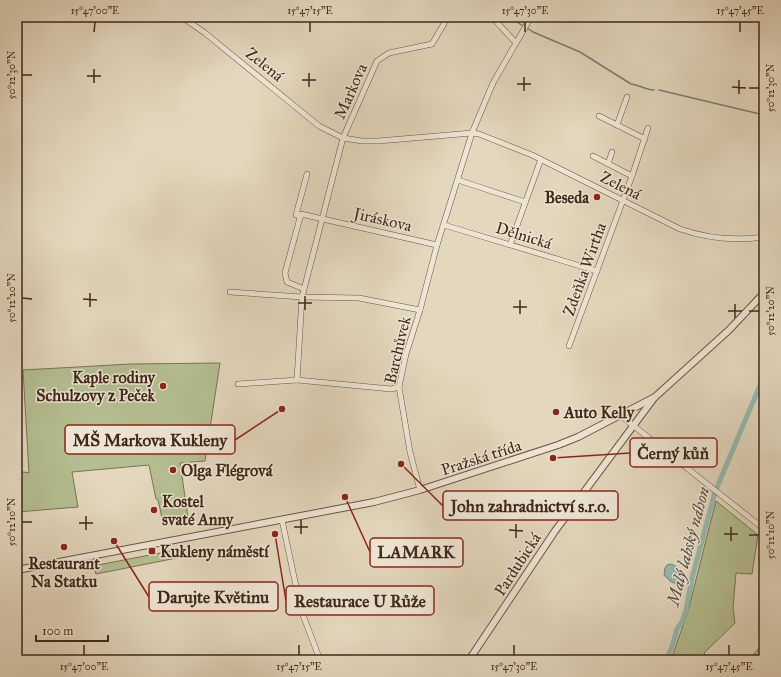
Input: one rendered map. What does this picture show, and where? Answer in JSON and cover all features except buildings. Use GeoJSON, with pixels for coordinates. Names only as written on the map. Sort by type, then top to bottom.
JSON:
{"type":"FeatureCollection","features":[{"type":"Feature","properties":{"kind":"street","name":"Zelená"},"geometry":{"type":"LineString","coordinates":[[182,17],[218,43],[319,126],[343,138],[362,141],[378,141],[472,133],[486,136],[541,159],[680,229],[695,234],[739,239],[764,237]]}},
{"type":"Feature","properties":{"kind":"street","name":"Markova"},"geometry":{"type":"LineString","coordinates":[[297,380],[302,297],[343,138],[377,61],[389,53],[432,44],[448,17]]}},
{"type":"Feature","properties":{"kind":"street"},"geometry":{"type":"LineString","coordinates":[[492,17],[516,43]]}},
{"type":"Feature","properties":{"kind":"street"},"geometry":{"type":"LineString","coordinates":[[230,292],[302,297],[359,298],[421,308],[444,224],[472,133],[493,83],[531,17]]}},
{"type":"Feature","properties":{"kind":"street"},"geometry":{"type":"LineString","coordinates":[[617,125],[627,97]]}},
{"type":"Feature","properties":{"kind":"street"},"geometry":{"type":"LineString","coordinates":[[599,116],[645,139]]}},
{"type":"Feature","properties":{"kind":"street","name":"Zdeňka Wirtha"},"geometry":{"type":"LineString","coordinates":[[569,346],[632,176],[648,128]]}},
{"type":"Feature","properties":{"kind":"street"},"geometry":{"type":"LineString","coordinates":[[608,164],[612,152]]}},
{"type":"Feature","properties":{"kind":"street"},"geometry":{"type":"LineString","coordinates":[[593,156],[632,176]]}},
{"type":"Feature","properties":{"kind":"street"},"geometry":{"type":"LineString","coordinates":[[510,245],[541,159]]}},
{"type":"Feature","properties":{"kind":"street"},"geometry":{"type":"LineString","coordinates":[[300,216],[296,215],[307,174]]}},
{"type":"Feature","properties":{"kind":"street"},"geometry":{"type":"LineString","coordinates":[[458,180],[526,202]]}},
{"type":"Feature","properties":{"kind":"street"},"geometry":{"type":"LineString","coordinates":[[300,216],[301,214],[322,219]]}},
{"type":"Feature","properties":{"kind":"street"},"geometry":{"type":"LineString","coordinates":[[300,216],[285,273],[288,282],[304,289]]}},
{"type":"Feature","properties":{"kind":"street","name":"Jiráskova"},"geometry":{"type":"LineString","coordinates":[[322,219],[438,245]]}},
{"type":"Feature","properties":{"kind":"street","name":"Dělnická"},"geometry":{"type":"LineString","coordinates":[[444,224],[597,271]]}},
{"type":"Feature","properties":{"kind":"street","name":"Pražská třída"},"geometry":{"type":"LineString","coordinates":[[17,570],[374,502],[420,490],[558,445],[620,416],[655,397],[729,330],[764,293]]}},
{"type":"Feature","properties":{"kind":"street","name":"Barchůvek"},"geometry":{"type":"LineString","coordinates":[[420,490],[410,452],[399,387],[406,354],[421,308]]}},
{"type":"Feature","properties":{"kind":"street"},"geometry":{"type":"LineString","coordinates":[[238,384],[297,380],[391,389],[399,387]]}},
{"type":"Feature","properties":{"kind":"street","name":"Pardubická"},"geometry":{"type":"LineString","coordinates":[[469,660],[555,531],[655,397]]}},
{"type":"Feature","properties":{"kind":"street"},"geometry":{"type":"LineString","coordinates":[[620,416],[764,529]]}},
{"type":"Feature","properties":{"kind":"street"},"geometry":{"type":"LineString","coordinates":[[282,520],[301,610],[320,660]]}},
{"type":"Feature","properties":{"kind":"green space"},"geometry":{"type":"Polygon","coordinates":[[[220,363],[205,461],[180,463],[188,517],[163,522],[158,500],[156,499],[149,465],[72,472],[78,507],[17,512],[17,473],[29,473],[23,370],[131,364],[220,363]]]}},
{"type":"Feature","properties":{"kind":"green space"},"geometry":{"type":"Polygon","coordinates":[[[716,501],[758,535],[752,574],[736,573],[733,608],[735,623],[704,653],[709,660],[671,660],[688,611],[716,501]]]}},
{"type":"Feature","properties":{"kind":"green space"},"geometry":{"type":"Polygon","coordinates":[[[191,547],[192,555],[96,574],[93,566],[191,547]]]}},
{"type":"Feature","properties":{"kind":"green space"},"geometry":{"type":"Polygon","coordinates":[[[764,643],[764,660],[748,660],[764,643]]]}},
{"type":"Feature","properties":{"kind":"water"},"geometry":{"type":"Polygon","coordinates":[[[671,564],[677,567],[677,575],[682,579],[683,587],[670,581],[664,575],[665,568],[667,565],[671,564]]]}},
{"type":"Feature","properties":{"kind":"waterway"},"geometry":{"type":"LineString","coordinates":[[510,17],[523,26]]}},
{"type":"Feature","properties":{"kind":"waterway"},"geometry":{"type":"LineString","coordinates":[[527,28],[580,52],[631,84],[654,90]]}},
{"type":"Feature","properties":{"kind":"waterway"},"geometry":{"type":"LineString","coordinates":[[659,90],[764,115]]}},
{"type":"Feature","properties":{"kind":"waterway","name":"Malý labský náhon"},"geometry":{"type":"LineString","coordinates":[[666,660],[673,644],[677,629],[682,622],[686,610],[692,578],[715,492],[761,383],[764,372]]}},
{"type":"Feature","properties":{"kind":"place","name":"Beseda"},"geometry":{"type":"Point","coordinates":[597,197]}},
{"type":"Feature","properties":{"kind":"place","name":"Kaple rodiny Schulzovy z Peček"},"geometry":{"type":"Point","coordinates":[163,386]}},
{"type":"Feature","properties":{"kind":"place","name":"MŠ Markova Kukleny"},"geometry":{"type":"Point","coordinates":[282,409]}},
{"type":"Feature","properties":{"kind":"place","name":"Auto Kelly"},"geometry":{"type":"Point","coordinates":[556,412]}},
{"type":"Feature","properties":{"kind":"place","name":"Černý kůň"},"geometry":{"type":"Point","coordinates":[553,458]}},
{"type":"Feature","properties":{"kind":"place","name":"John zahradnictví s.r.o."},"geometry":{"type":"Point","coordinates":[401,464]}},
{"type":"Feature","properties":{"kind":"place","name":"Olga Flégrová"},"geometry":{"type":"Point","coordinates":[173,470]}},
{"type":"Feature","properties":{"kind":"place","name":"LAMARK"},"geometry":{"type":"Point","coordinates":[345,497]}},
{"type":"Feature","properties":{"kind":"place","name":"Kostel svaté Anny"},"geometry":{"type":"Point","coordinates":[154,510]}},
{"type":"Feature","properties":{"kind":"place","name":"Restaurace U Růže"},"geometry":{"type":"Point","coordinates":[275,534]}},
{"type":"Feature","properties":{"kind":"place","name":"Darujte Květinu"},"geometry":{"type":"Point","coordinates":[114,541]}},
{"type":"Feature","properties":{"kind":"place","name":"Restaurant Na Statku"},"geometry":{"type":"Point","coordinates":[64,547]}},
{"type":"Feature","properties":{"kind":"place","name":"Kukleny náměstí"},"geometry":{"type":"Point","coordinates":[152,551]}}]}
